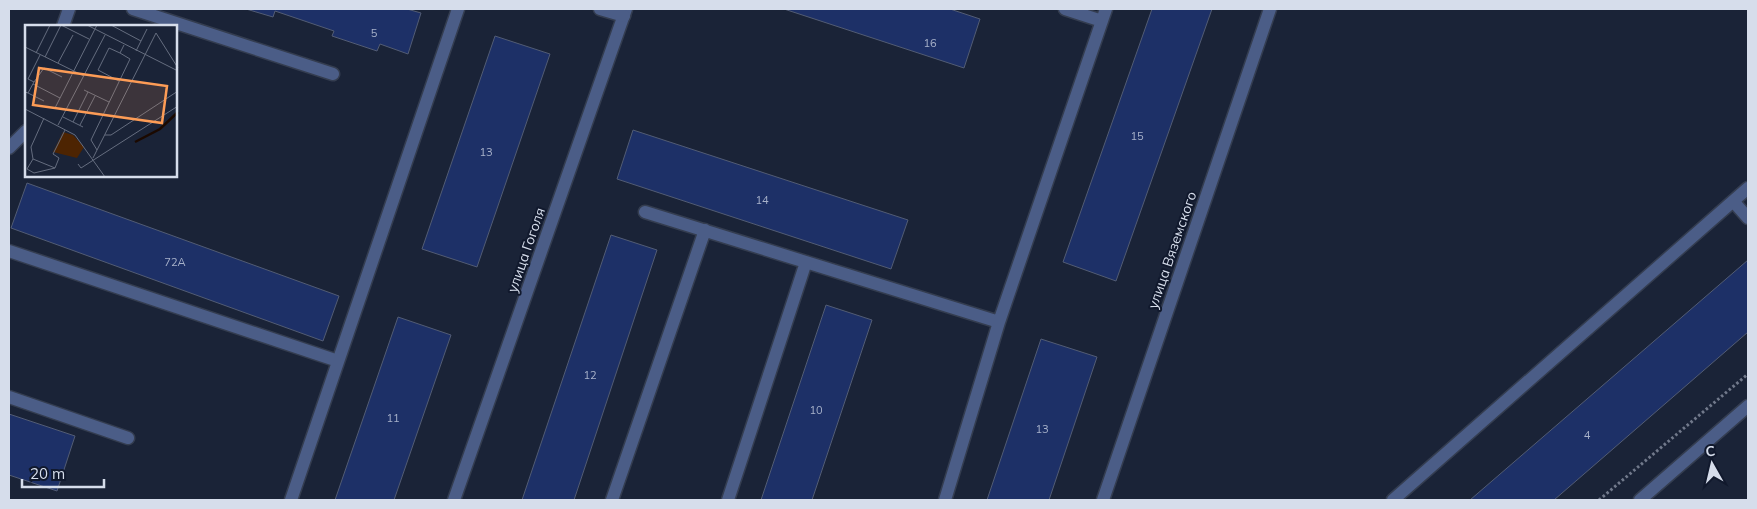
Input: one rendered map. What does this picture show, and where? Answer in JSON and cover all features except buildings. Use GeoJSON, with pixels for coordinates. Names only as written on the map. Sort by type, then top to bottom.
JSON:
{"type":"FeatureCollection","features":[{"type":"Feature","properties":{"kind":"street"},"geometry":{"type":"LineString","coordinates":[[63,25],[69,9]]}},
{"type":"Feature","properties":{"kind":"street"},"geometry":{"type":"LineString","coordinates":[[133,9],[333,74]]}},
{"type":"Feature","properties":{"kind":"street"},"geometry":{"type":"LineString","coordinates":[[291,500],[458,9]]}},
{"type":"Feature","properties":{"kind":"street"},"geometry":{"type":"LineString","coordinates":[[600,9],[625,12]]}},
{"type":"Feature","properties":{"kind":"street"},"geometry":{"type":"LineString","coordinates":[[1065,9],[1102,21]]}},
{"type":"Feature","properties":{"kind":"street"},"geometry":{"type":"LineString","coordinates":[[945,500],[999,322],[1106,9]]}},
{"type":"Feature","properties":{"kind":"street","name":"улица Вяземского"},"geometry":{"type":"LineString","coordinates":[[1102,500],[1270,9]]}},
{"type":"Feature","properties":{"kind":"street","name":"улица Гоголя"},"geometry":{"type":"LineString","coordinates":[[454,500],[625,12]]}},
{"type":"Feature","properties":{"kind":"street"},"geometry":{"type":"LineString","coordinates":[[9,148],[25,132]]}},
{"type":"Feature","properties":{"kind":"street"},"geometry":{"type":"LineString","coordinates":[[1393,500],[1748,188]]}},
{"type":"Feature","properties":{"kind":"street"},"geometry":{"type":"LineString","coordinates":[[1734,201],[1748,218]]}},
{"type":"Feature","properties":{"kind":"street"},"geometry":{"type":"LineString","coordinates":[[645,212],[999,322]]}},
{"type":"Feature","properties":{"kind":"street"},"geometry":{"type":"LineString","coordinates":[[612,500],[705,230]]}},
{"type":"Feature","properties":{"kind":"street"},"geometry":{"type":"LineString","coordinates":[[9,250],[338,361]]}},
{"type":"Feature","properties":{"kind":"street"},"geometry":{"type":"LineString","coordinates":[[728,500],[806,262]]}},
{"type":"Feature","properties":{"kind":"street"},"geometry":{"type":"LineString","coordinates":[[9,397],[128,438]]}},
{"type":"Feature","properties":{"kind":"street"},"geometry":{"type":"LineString","coordinates":[[1640,500],[1748,406]]}},
{"type":"Feature","properties":{"kind":"path"},"geometry":{"type":"LineString","coordinates":[[1599,500],[1748,374]]}}]}
